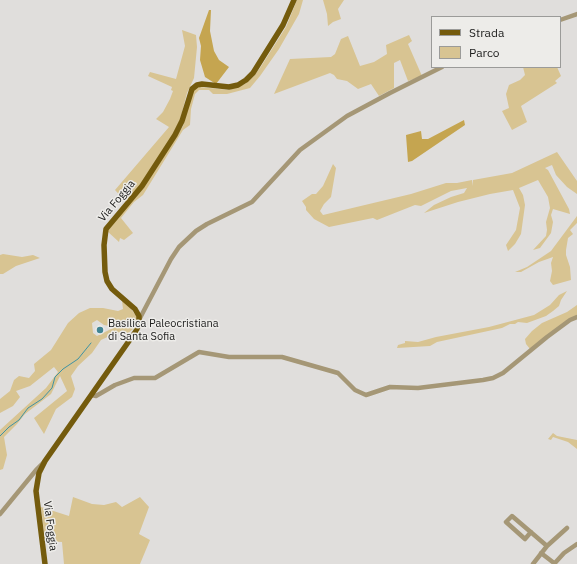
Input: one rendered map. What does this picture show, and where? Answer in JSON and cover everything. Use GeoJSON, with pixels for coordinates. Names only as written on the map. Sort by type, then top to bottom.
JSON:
{"type":"FeatureCollection","features":[{"type":"Feature","properties":{"kind":"main road","name":"Via Foggia"},"geometry":{"type":"LineString","coordinates":[[45,564],[36,491],[39,473],[45,461],[136,331],[139,324],[140,318],[138,309],[112,289],[107,281],[105,272],[104,245],[107,227],[146,181],[176,135],[192,88],[202,84],[230,87],[238,85],[246,80],[253,73],[283,25],[294,0]]}},
{"type":"Feature","properties":{"kind":"street"},"geometry":{"type":"LineString","coordinates":[[561,20],[577,14]]}},
{"type":"Feature","properties":{"kind":"street"},"geometry":{"type":"LineString","coordinates":[[138,309],[146,305],[170,259],[196,231],[206,224],[252,202],[300,150],[347,116],[440,68]]}},
{"type":"Feature","properties":{"kind":"street"},"geometry":{"type":"LineString","coordinates":[[92,395],[96,396],[115,385],[134,378],[155,378],[198,352],[229,357],[282,357],[338,373],[355,390],[366,395],[390,387],[418,388],[483,380],[493,378],[503,373],[547,337],[570,320],[577,317]]}},
{"type":"Feature","properties":{"kind":"street"},"geometry":{"type":"LineString","coordinates":[[0,514],[45,461]]}},
{"type":"Feature","properties":{"kind":"street"},"geometry":{"type":"LineString","coordinates":[[531,532],[525,540],[506,522],[512,516],[531,532],[547,546]]}},
{"type":"Feature","properties":{"kind":"street"},"geometry":{"type":"LineString","coordinates":[[533,564],[540,553],[567,528]]}},
{"type":"Feature","properties":{"kind":"street"},"geometry":{"type":"LineString","coordinates":[[540,553],[554,563],[564,553],[577,544]]}},
{"type":"Feature","properties":{"kind":"green space"},"geometry":{"type":"Polygon","coordinates":[[[297,0],[303,0],[299,14],[279,49],[250,88],[227,94],[213,94],[209,90],[199,90],[195,94],[191,109],[190,125],[183,130],[143,195],[134,202],[121,218],[133,233],[124,240],[120,238],[119,242],[107,231],[173,142],[183,126],[192,94],[195,89],[200,87],[229,90],[245,84],[260,68],[286,27],[297,0]]]}},
{"type":"Feature","properties":{"kind":"green space"},"geometry":{"type":"Polygon","coordinates":[[[323,0],[344,0],[338,9],[341,19],[328,26],[327,14],[323,0]]]}},
{"type":"Feature","properties":{"kind":"green space"},"geometry":{"type":"Polygon","coordinates":[[[182,30],[196,35],[197,47],[194,78],[187,93],[180,120],[172,136],[141,184],[126,202],[115,190],[169,127],[156,119],[163,112],[170,99],[173,91],[171,90],[172,87],[148,76],[150,72],[176,79],[185,46],[182,30]]]}},
{"type":"Feature","properties":{"kind":"green space"},"geometry":{"type":"Polygon","coordinates":[[[409,35],[412,41],[408,44],[422,76],[408,81],[400,60],[394,63],[394,88],[379,96],[371,84],[358,89],[347,81],[337,79],[330,73],[274,94],[290,59],[331,57],[335,54],[341,39],[348,36],[360,66],[374,62],[387,54],[386,45],[409,35]]]}},
{"type":"Feature","properties":{"kind":"green space"},"geometry":{"type":"Polygon","coordinates":[[[523,68],[557,68],[561,76],[555,81],[557,83],[521,106],[527,122],[512,130],[502,111],[509,108],[506,94],[509,85],[520,80],[525,75],[523,68]]]}},
{"type":"Feature","properties":{"kind":"green space"},"geometry":{"type":"Polygon","coordinates":[[[557,152],[577,181],[577,194],[567,187],[556,175],[552,165],[545,168],[548,170],[569,209],[570,214],[553,209],[551,215],[553,222],[551,233],[540,248],[533,250],[546,236],[546,222],[550,208],[548,197],[538,180],[519,188],[523,195],[525,205],[521,234],[515,244],[508,251],[506,245],[516,230],[520,208],[513,190],[458,202],[424,213],[434,205],[464,193],[467,188],[451,191],[421,206],[415,205],[377,220],[373,218],[329,227],[314,219],[306,210],[306,207],[302,201],[312,194],[316,194],[323,186],[333,164],[336,168],[331,197],[320,211],[323,215],[411,194],[446,183],[457,183],[472,180],[472,186],[473,180],[512,173],[557,152]]]}},
{"type":"Feature","properties":{"kind":"green space"},"geometry":{"type":"Polygon","coordinates":[[[577,216],[577,223],[570,230],[573,234],[568,238],[566,250],[571,280],[553,285],[550,281],[552,271],[551,263],[553,257],[539,262],[521,272],[515,272],[527,267],[551,251],[577,216]]]}},
{"type":"Feature","properties":{"kind":"green space"},"geometry":{"type":"Polygon","coordinates":[[[3,254],[22,257],[33,255],[40,258],[16,266],[3,274],[0,274],[0,255],[3,254]]]}},
{"type":"Feature","properties":{"kind":"green space"},"geometry":{"type":"Polygon","coordinates":[[[567,291],[559,306],[553,311],[546,316],[527,323],[518,322],[502,328],[437,342],[430,346],[397,348],[398,345],[405,343],[405,341],[418,342],[489,327],[534,315],[550,305],[559,295],[567,291]]]}},
{"type":"Feature","properties":{"kind":"green space"},"geometry":{"type":"Polygon","coordinates":[[[122,301],[128,305],[137,317],[134,328],[125,336],[118,332],[101,340],[92,353],[78,366],[71,376],[75,389],[72,397],[56,409],[44,434],[34,418],[67,391],[60,376],[51,394],[25,414],[4,437],[7,455],[3,469],[0,470],[0,430],[46,388],[58,372],[54,367],[30,386],[16,391],[20,397],[13,406],[0,413],[0,399],[10,391],[14,380],[19,376],[29,378],[35,371],[34,364],[51,350],[68,323],[79,313],[90,308],[103,308],[118,311],[123,309],[122,301]],[[97,320],[92,323],[93,333],[97,336],[115,327],[122,326],[117,321],[109,326],[104,325],[97,320]]]}},
{"type":"Feature","properties":{"kind":"green space"},"geometry":{"type":"Polygon","coordinates":[[[577,305],[577,316],[530,349],[526,344],[525,339],[532,331],[542,323],[567,312],[577,305]]]}},
{"type":"Feature","properties":{"kind":"green space"},"geometry":{"type":"Polygon","coordinates":[[[553,433],[557,436],[577,440],[577,449],[568,442],[553,437],[551,440],[548,439],[553,433]]]}},
{"type":"Feature","properties":{"kind":"green space"},"geometry":{"type":"Polygon","coordinates":[[[73,497],[92,504],[104,505],[116,502],[122,507],[140,497],[149,507],[139,534],[150,540],[140,564],[64,564],[62,542],[45,541],[41,507],[69,516],[73,497]]]}},
{"type":"Feature","properties":{"kind":"shaded area"},"geometry":{"type":"Polygon","coordinates":[[[209,10],[211,10],[210,31],[214,51],[219,60],[229,67],[216,84],[205,77],[200,60],[201,46],[199,38],[209,10]]]}},
{"type":"Feature","properties":{"kind":"shaded area"},"geometry":{"type":"Polygon","coordinates":[[[464,120],[465,125],[412,161],[408,162],[406,135],[421,131],[422,139],[428,139],[464,120]]]}},
{"type":"Feature","properties":{"kind":"waterway"},"geometry":{"type":"LineString","coordinates":[[0,436],[19,420],[28,408],[42,399],[52,388],[55,377],[63,369],[78,359],[91,343]]}},
{"type":"Feature","properties":{"kind":"place","name":"Basilica Paleocristiana di Santa Sofia"},"geometry":{"type":"Point","coordinates":[100,330]}}]}
